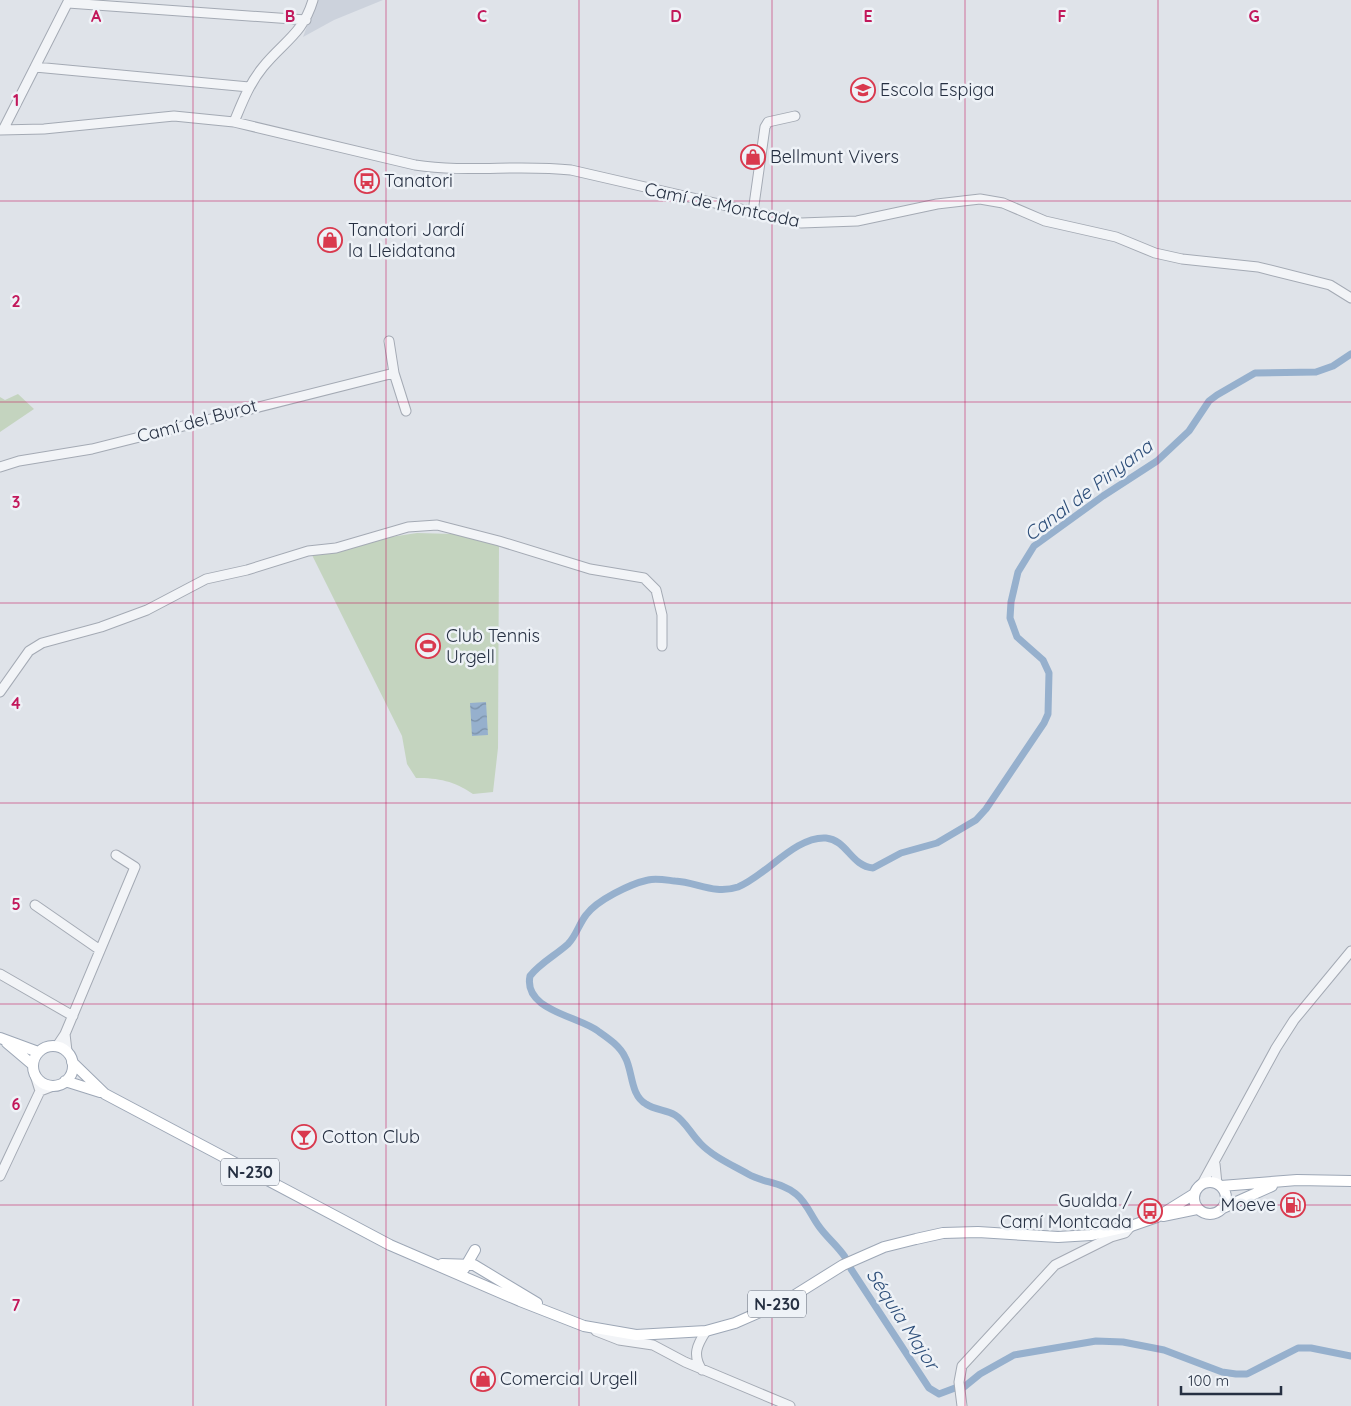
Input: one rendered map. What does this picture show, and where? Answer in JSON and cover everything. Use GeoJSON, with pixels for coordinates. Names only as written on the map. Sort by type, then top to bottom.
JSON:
{"type":"FeatureCollection","features":[{"type":"Feature","properties":{"kind":"main road"},"geometry":{"type":"LineString","coordinates":[[1,1039],[38,1052],[50,1046],[62,1049]]}},
{"type":"Feature","properties":{"kind":"main road"},"geometry":{"type":"LineString","coordinates":[[1,1039],[34,1070],[43,1083],[53,1086],[65,1081],[71,1072],[72,1062]]}},
{"type":"Feature","properties":{"kind":"main road","name":"N-230"},"geometry":{"type":"LineString","coordinates":[[62,1049],[72,1062],[105,1094]]}},
{"type":"Feature","properties":{"kind":"main road"},"geometry":{"type":"LineString","coordinates":[[34,1070],[38,1052]]}},
{"type":"Feature","properties":{"kind":"main road","name":"N-230"},"geometry":{"type":"LineString","coordinates":[[65,1081],[105,1094],[390,1246],[584,1326],[636,1335],[706,1331],[761,1313],[843,1265],[884,1247],[916,1239],[943,1234],[978,1232],[1058,1237],[1091,1235],[1131,1226],[1157,1217],[1197,1209],[1211,1215],[1250,1194],[1284,1181]]}},
{"type":"Feature","properties":{"kind":"main road","name":"N-230"},"geometry":{"type":"LineString","coordinates":[[1157,1217],[1194,1194],[1202,1184],[1351,1181]]}},
{"type":"Feature","properties":{"kind":"main road"},"geometry":{"type":"LineString","coordinates":[[1219,1185],[1226,1199],[1223,1208]]}},
{"type":"Feature","properties":{"kind":"main road"},"geometry":{"type":"LineString","coordinates":[[1194,1194],[1193,1199],[1197,1209]]}},
{"type":"Feature","properties":{"kind":"main road"},"geometry":{"type":"LineString","coordinates":[[462,1276],[474,1250],[485,1269]]}},
{"type":"Feature","properties":{"kind":"main road"},"geometry":{"type":"LineString","coordinates":[[431,1263],[474,1265],[485,1269],[552,1313]]}},
{"type":"Feature","properties":{"kind":"street"},"geometry":{"type":"LineString","coordinates":[[234,122],[249,87],[262,68],[299,31],[306,20],[313,0]]}},
{"type":"Feature","properties":{"kind":"street"},"geometry":{"type":"LineString","coordinates":[[2,130],[68,2],[306,20]]}},
{"type":"Feature","properties":{"kind":"street"},"geometry":{"type":"LineString","coordinates":[[35,67],[249,87]]}},
{"type":"Feature","properties":{"kind":"street","name":"Camí de Montcada"},"geometry":{"type":"LineString","coordinates":[[2,130],[44,129],[174,116],[234,122],[415,166],[445,170],[540,166],[571,170],[801,223],[826,224],[857,221],[937,204],[980,199],[1003,204],[1046,221],[1116,238],[1155,254],[1182,259],[1266,268],[1330,285],[1351,298]]}},
{"type":"Feature","properties":{"kind":"street"},"geometry":{"type":"LineString","coordinates":[[753,212],[765,127],[768,122],[796,116]]}},
{"type":"Feature","properties":{"kind":"street"},"geometry":{"type":"LineString","coordinates":[[389,341],[394,373],[406,411]]}},
{"type":"Feature","properties":{"kind":"street","name":"Camí del Burot"},"geometry":{"type":"LineString","coordinates":[[0,467],[19,461],[92,449],[394,373]]}},
{"type":"Feature","properties":{"kind":"street"},"geometry":{"type":"LineString","coordinates":[[0,692],[29,651],[42,643],[100,627],[147,610],[206,578],[247,570],[308,551],[336,548],[408,527],[437,525],[499,541],[590,569],[644,578],[656,590],[662,615],[662,646]]}},
{"type":"Feature","properties":{"kind":"street"},"geometry":{"type":"LineString","coordinates":[[62,1049],[65,1034],[135,867],[116,855]]}},
{"type":"Feature","properties":{"kind":"street"},"geometry":{"type":"LineString","coordinates":[[35,904],[100,950]]}},
{"type":"Feature","properties":{"kind":"street"},"geometry":{"type":"LineString","coordinates":[[1202,1184],[1215,1164],[1243,1106],[1280,1041],[1294,1020],[1351,951]]}},
{"type":"Feature","properties":{"kind":"street"},"geometry":{"type":"LineString","coordinates":[[0,974],[73,1016]]}},
{"type":"Feature","properties":{"kind":"street"},"geometry":{"type":"LineString","coordinates":[[0,1176],[40,1091],[34,1070]]}},
{"type":"Feature","properties":{"kind":"street"},"geometry":{"type":"LineString","coordinates":[[40,1091],[53,1086]]}},
{"type":"Feature","properties":{"kind":"street"},"geometry":{"type":"LineString","coordinates":[[1215,1164],[1219,1185]]}},
{"type":"Feature","properties":{"kind":"street"},"geometry":{"type":"LineString","coordinates":[[962,1406],[959,1382],[962,1366],[1055,1265],[1110,1237],[1125,1233],[1131,1226]]}},
{"type":"Feature","properties":{"kind":"street"},"geometry":{"type":"LineString","coordinates":[[584,1326],[619,1340],[653,1345],[702,1370],[790,1406]]}},
{"type":"Feature","properties":{"kind":"street"},"geometry":{"type":"LineString","coordinates":[[702,1370],[695,1352],[698,1343],[706,1331]]}},
{"type":"Feature","properties":{"kind":"shaded area"},"geometry":{"type":"Polygon","coordinates":[[[317,0],[383,0],[334,20],[303,37],[317,0]]]}},
{"type":"Feature","properties":{"kind":"green space"},"geometry":{"type":"Polygon","coordinates":[[[18,394],[34,409],[0,432],[0,397],[5,400],[18,394]]]}},
{"type":"Feature","properties":{"kind":"green space","name":"Club Tennis Urgell"},"geometry":{"type":"Polygon","coordinates":[[[417,533],[454,534],[499,546],[498,748],[493,792],[473,794],[446,781],[416,778],[407,764],[402,736],[312,555],[384,538],[417,533]]]}},
{"type":"Feature","properties":{"kind":"water"},"geometry":{"type":"Polygon","coordinates":[[[486,702],[488,735],[472,736],[470,703],[486,702]]]}},
{"type":"Feature","properties":{"kind":"waterway","name":"Canal de Pinyana"},"geometry":{"type":"LineString","coordinates":[[845,1257],[821,1229],[800,1197],[791,1190],[754,1177],[722,1160],[705,1148],[679,1118],[672,1113],[649,1106],[641,1100],[634,1089],[628,1063],[620,1049],[598,1031],[543,1004],[535,997],[530,988],[530,976],[538,967],[568,944],[591,909],[614,893],[641,882],[661,879],[721,890],[738,887],[749,882],[803,843],[814,839],[826,838],[839,843],[859,863],[873,868],[901,853],[937,843],[976,820],[986,809],[1044,723],[1048,714],[1049,673],[1043,660],[1017,637],[1010,618],[1011,602],[1018,572],[1034,546],[1103,496],[1157,461],[1189,431],[1209,401],[1217,395],[1255,373],[1316,372],[1333,366],[1351,354]]}},
{"type":"Feature","properties":{"kind":"waterway","name":"Séquia Major"},"geometry":{"type":"LineString","coordinates":[[851,1269],[929,1388],[939,1394],[955,1388]]}},
{"type":"Feature","properties":{"kind":"waterway","name":"Séquia Major"},"geometry":{"type":"LineString","coordinates":[[964,1387],[980,1374],[1014,1355],[1096,1341],[1123,1342],[1164,1350],[1222,1372],[1236,1374],[1247,1374],[1298,1348],[1311,1348],[1351,1356]]}},
{"type":"Feature","properties":{"kind":"place","name":"Escola Espiga"},"geometry":{"type":"Point","coordinates":[863,90]}},
{"type":"Feature","properties":{"kind":"place","name":"Bellmunt Vivers"},"geometry":{"type":"Point","coordinates":[753,157]}},
{"type":"Feature","properties":{"kind":"place","name":"Tanatori"},"geometry":{"type":"Point","coordinates":[367,181]}},
{"type":"Feature","properties":{"kind":"place","name":"Tanatori Jardí la Lleidatana"},"geometry":{"type":"Point","coordinates":[330,240]}},
{"type":"Feature","properties":{"kind":"place","name":"Club Tennis Urgell"},"geometry":{"type":"Point","coordinates":[428,646]}},
{"type":"Feature","properties":{"kind":"place","name":"Cotton Club"},"geometry":{"type":"Point","coordinates":[304,1137]}},
{"type":"Feature","properties":{"kind":"place","name":"Moeve"},"geometry":{"type":"Point","coordinates":[1293,1205]}},
{"type":"Feature","properties":{"kind":"place","name":"Gualda / Camí Montcada"},"geometry":{"type":"Point","coordinates":[1150,1211]}},
{"type":"Feature","properties":{"kind":"place","name":"Comercial Urgell"},"geometry":{"type":"Point","coordinates":[483,1379]}}]}
